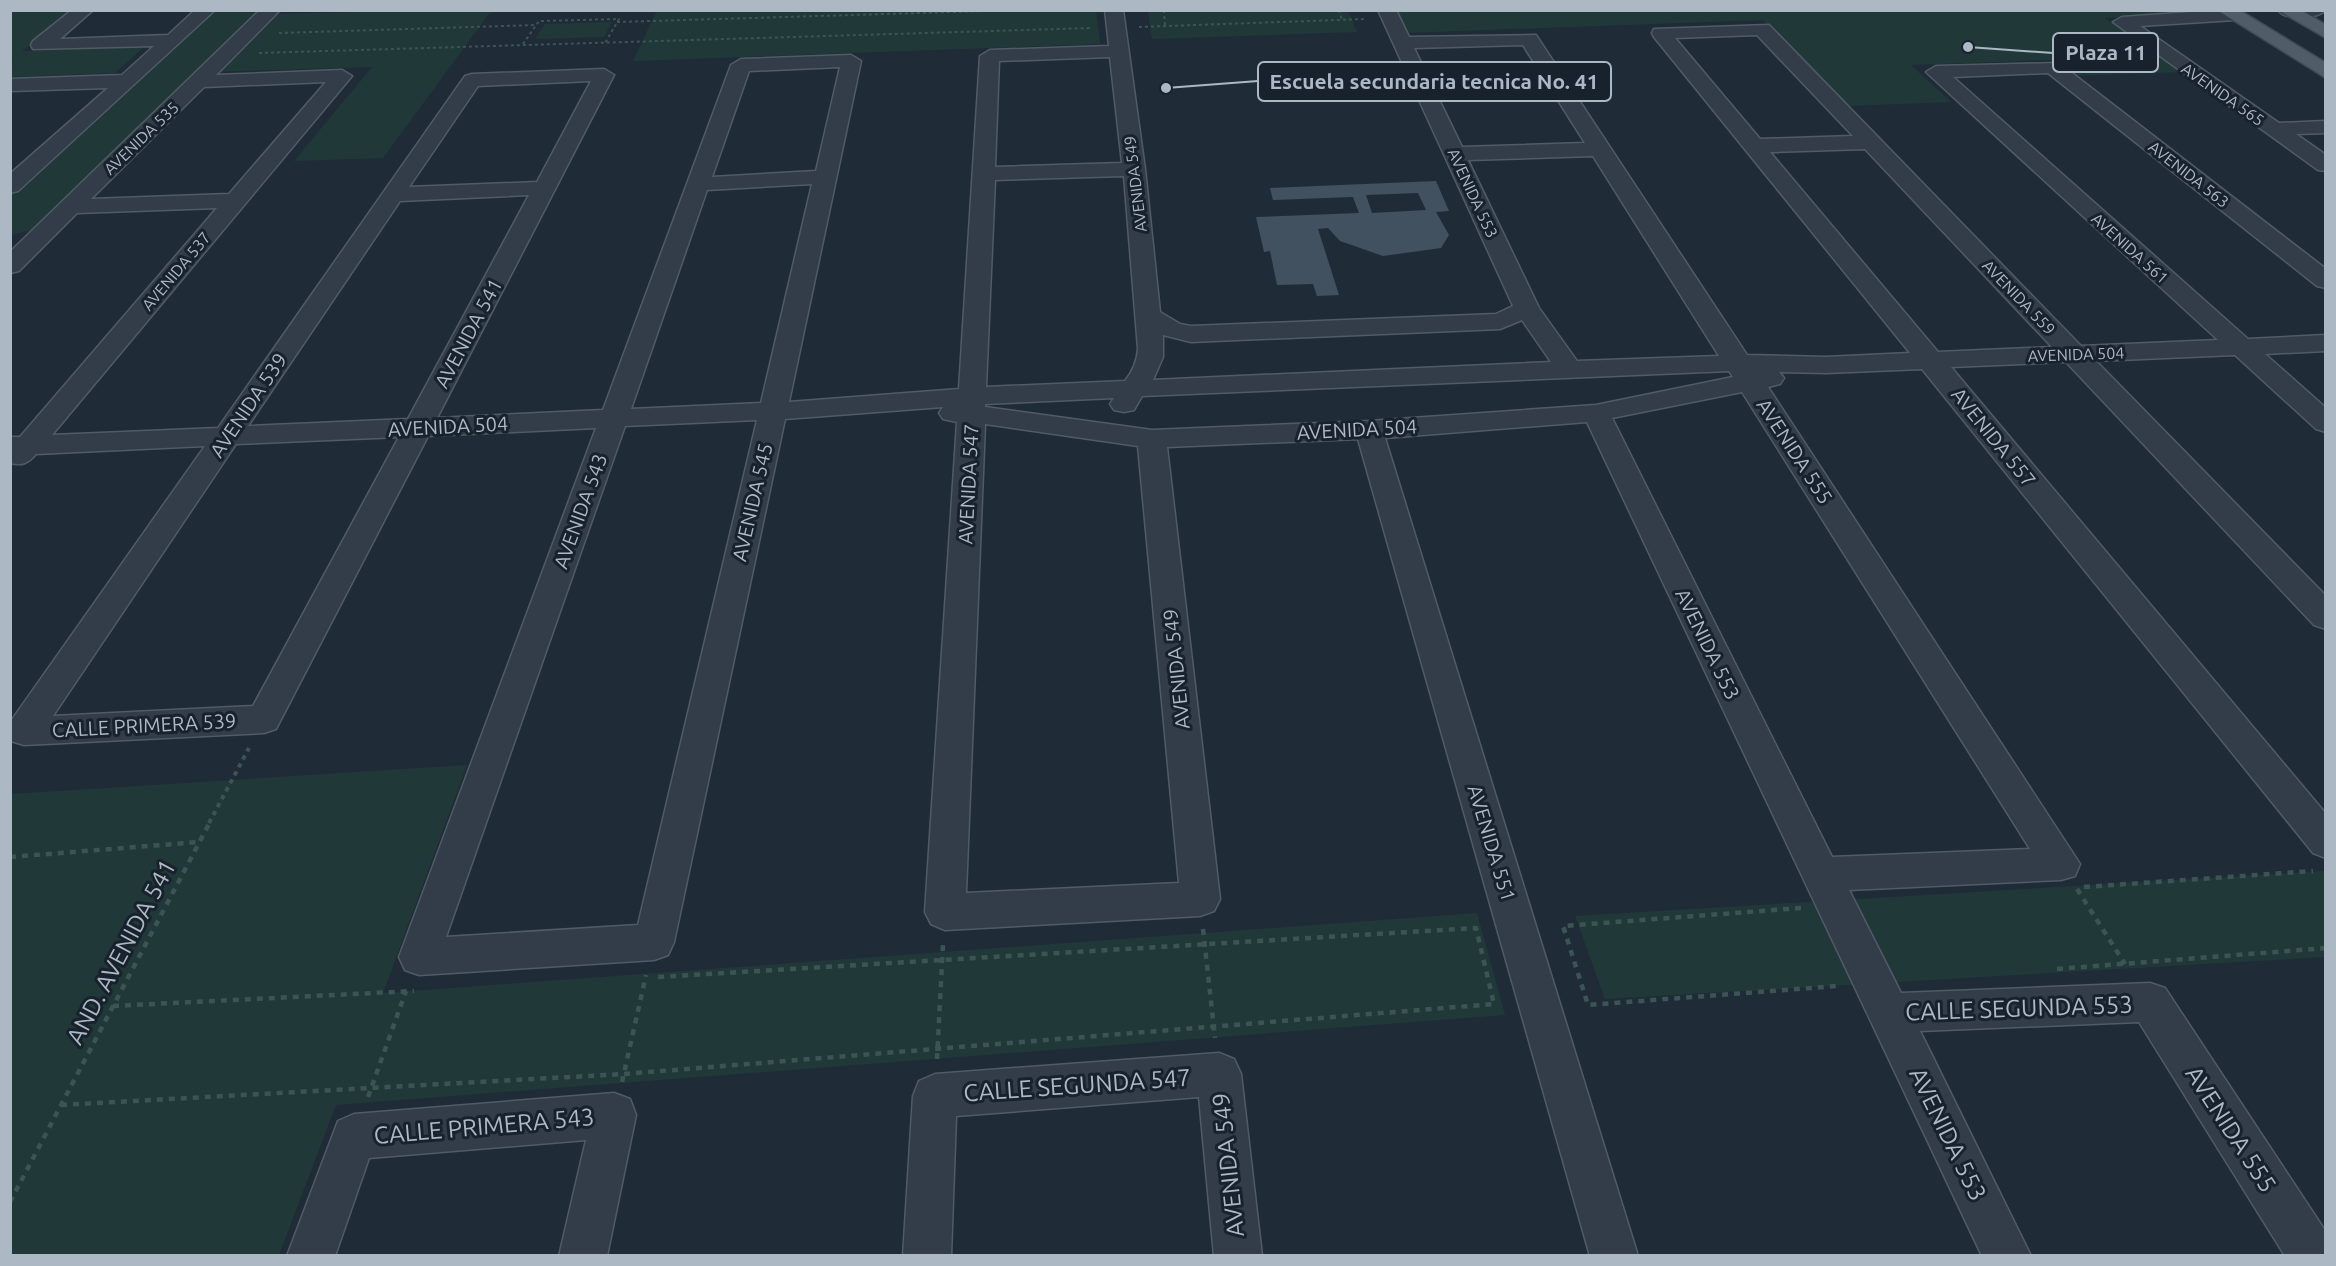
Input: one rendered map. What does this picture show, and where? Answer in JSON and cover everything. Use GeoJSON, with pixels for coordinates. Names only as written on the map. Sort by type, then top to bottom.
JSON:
{"type":"FeatureCollection","features":[{"type":"Feature","properties":{"kind":"main road"},"geometry":{"type":"LineString","coordinates":[[2288,11],[2325,33]]}},
{"type":"Feature","properties":{"kind":"main road"},"geometry":{"type":"LineString","coordinates":[[2231,13],[2325,72]]}},
{"type":"Feature","properties":{"kind":"street"},"geometry":{"type":"LineString","coordinates":[[84,10],[40,45],[173,40]]}},
{"type":"Feature","properties":{"kind":"street"},"geometry":{"type":"LineString","coordinates":[[10,186],[206,10]]}},
{"type":"Feature","properties":{"kind":"street","name":"AVENIDA 535"},"geometry":{"type":"LineString","coordinates":[[10,266],[271,10]]}},
{"type":"Feature","properties":{"kind":"street","name":"AVENIDA 549"},"geometry":{"type":"LineString","coordinates":[[1114,10],[1134,169],[1149,316],[1150,364],[1132,389]]}},
{"type":"Feature","properties":{"kind":"street","name":"AVENIDA 553"},"geometry":{"type":"LineString","coordinates":[[1388,10],[1527,309],[1569,369]]}},
{"type":"Feature","properties":{"kind":"street"},"geometry":{"type":"LineString","coordinates":[[2288,11],[2317,10]]}},
{"type":"Feature","properties":{"kind":"street","name":"AVENIDA 565"},"geometry":{"type":"LineString","coordinates":[[2231,13],[2122,22],[2325,165]]}},
{"type":"Feature","properties":{"kind":"street","name":"AVENIDA 557"},"geometry":{"type":"LineString","coordinates":[[1762,29],[1661,33],[2325,842]]}},
{"type":"Feature","properties":{"kind":"street","name":"AVENIDA 559"},"geometry":{"type":"LineString","coordinates":[[1762,29],[2325,616]]}},
{"type":"Feature","properties":{"kind":"street","name":"AVENIDA 555"},"geometry":{"type":"LineString","coordinates":[[1403,43],[1530,39],[2061,864]]}},
{"type":"Feature","properties":{"kind":"street","name":"AVENIDA 547"},"geometry":{"type":"LineString","coordinates":[[945,912],[990,56],[1119,51]]}},
{"type":"Feature","properties":{"kind":"street","name":"AVENIDA 543"},"geometry":{"type":"LineString","coordinates":[[415,980],[741,65],[851,62]]}},
{"type":"Feature","properties":{"kind":"street","name":"AVENIDA 545"},"geometry":{"type":"LineString","coordinates":[[650,960],[851,62]]}},
{"type":"Feature","properties":{"kind":"street","name":"AVENIDA 561"},"geometry":{"type":"LineString","coordinates":[[2052,67],[1936,72],[2238,347],[2325,423]]}},
{"type":"Feature","properties":{"kind":"street","name":"AVENIDA 563"},"geometry":{"type":"LineString","coordinates":[[2052,67],[2325,281]]}},
{"type":"Feature","properties":{"kind":"street","name":"AVENIDA 539"},"geometry":{"type":"LineString","coordinates":[[24,731],[472,80],[604,75]]}},
{"type":"Feature","properties":{"kind":"street","name":"AVENIDA 541"},"geometry":{"type":"LineString","coordinates":[[264,719],[604,75]]}},
{"type":"Feature","properties":{"kind":"street","name":"AVENIDA 537"},"geometry":{"type":"LineString","coordinates":[[16,452],[342,76],[200,81]]}},
{"type":"Feature","properties":{"kind":"street"},"geometry":{"type":"LineString","coordinates":[[10,85],[128,81]]}},
{"type":"Feature","properties":{"kind":"street"},"geometry":{"type":"LineString","coordinates":[[2273,129],[2325,126]]}},
{"type":"Feature","properties":{"kind":"street"},"geometry":{"type":"LineString","coordinates":[[1754,146],[1870,142]]}},
{"type":"Feature","properties":{"kind":"street"},"geometry":{"type":"LineString","coordinates":[[1455,154],[1600,149]]}},
{"type":"Feature","properties":{"kind":"street"},"geometry":{"type":"LineString","coordinates":[[984,174],[1134,169]]}},
{"type":"Feature","properties":{"kind":"street"},"geometry":{"type":"LineString","coordinates":[[698,184],[825,177]]}},
{"type":"Feature","properties":{"kind":"street"},"geometry":{"type":"LineString","coordinates":[[393,195],[544,188]]}},
{"type":"Feature","properties":{"kind":"street"},"geometry":{"type":"LineString","coordinates":[[72,206],[236,201]]}},
{"type":"Feature","properties":{"kind":"street"},"geometry":{"type":"LineString","coordinates":[[10,243],[36,242]]}},
{"type":"Feature","properties":{"kind":"street"},"geometry":{"type":"LineString","coordinates":[[1149,316],[1172,330],[1191,334],[1500,321],[1527,309]]}},
{"type":"Feature","properties":{"kind":"street","name":"AVENIDA 504"},"geometry":{"type":"LineString","coordinates":[[16,452],[228,436],[885,405],[972,405],[1132,389],[1569,369],[1745,373],[1826,365],[1929,359],[2325,343]]}},
{"type":"Feature","properties":{"kind":"street"},"geometry":{"type":"LineString","coordinates":[[1569,369],[1586,377],[1597,389],[1599,401],[1596,413]]}},
{"type":"Feature","properties":{"kind":"street","name":"AVENIDA 504"},"geometry":{"type":"LineString","coordinates":[[972,405],[1028,420],[1152,439],[1369,430],[1596,413],[1745,373]]}},
{"type":"Feature","properties":{"kind":"street"},"geometry":{"type":"LineString","coordinates":[[1132,389],[1123,406],[1123,413],[1134,428],[1152,439]]}},
{"type":"Feature","properties":{"kind":"street","name":"AVENIDA 553"},"geometry":{"type":"LineString","coordinates":[[1596,413],[2007,1256]]}},
{"type":"Feature","properties":{"kind":"street","name":"AVENIDA 551"},"geometry":{"type":"LineString","coordinates":[[1369,430],[1614,1256]]}},
{"type":"Feature","properties":{"kind":"street","name":"AVENIDA 549"},"geometry":{"type":"LineString","coordinates":[[1152,439],[1200,899]]}},
{"type":"Feature","properties":{"kind":"street","name":"CALLE PRIMERA 539"},"geometry":{"type":"LineString","coordinates":[[24,731],[264,719]]}},
{"type":"Feature","properties":{"kind":"street"},"geometry":{"type":"LineString","coordinates":[[1821,874],[2061,864]]}},
{"type":"Feature","properties":{"kind":"street"},"geometry":{"type":"LineString","coordinates":[[945,912],[1200,899]]}},
{"type":"Feature","properties":{"kind":"street"},"geometry":{"type":"LineString","coordinates":[[415,980],[650,960]]}},
{"type":"Feature","properties":{"kind":"street","name":"AVENIDA 555"},"geometry":{"type":"LineString","coordinates":[[2150,1002],[2313,1256]]}},
{"type":"Feature","properties":{"kind":"street","name":"CALLE SEGUNDA 553"},"geometry":{"type":"LineString","coordinates":[[1889,1013],[2150,1002]]}},
{"type":"Feature","properties":{"kind":"street","name":"AVENIDA 549"},"geometry":{"type":"LineString","coordinates":[[1219,1074],[1238,1256]]}},
{"type":"Feature","properties":{"kind":"street","name":"CALLE SEGUNDA 547"},"geometry":{"type":"LineString","coordinates":[[935,1096],[1219,1074]]}},
{"type":"Feature","properties":{"kind":"street"},"geometry":{"type":"LineString","coordinates":[[583,1256],[619,1095]]}},
{"type":"Feature","properties":{"kind":"street","name":"CALLE PRIMERA 543"},"geometry":{"type":"LineString","coordinates":[[354,1137],[619,1095]]}},
{"type":"Feature","properties":{"kind":"street"},"geometry":{"type":"LineString","coordinates":[[927,1256],[935,1096]]}},
{"type":"Feature","properties":{"kind":"street"},"geometry":{"type":"LineString","coordinates":[[311,1256],[354,1137]]}},
{"type":"Feature","properties":{"kind":"path"},"geometry":{"type":"LineString","coordinates":[[617,22],[1019,10]]}},
{"type":"Feature","properties":{"kind":"path"},"geometry":{"type":"LineString","coordinates":[[1164,10],[1165,26]]}},
{"type":"Feature","properties":{"kind":"path"},"geometry":{"type":"LineString","coordinates":[[1339,10],[1342,20]]}},
{"type":"Feature","properties":{"kind":"path"},"geometry":{"type":"LineString","coordinates":[[523,45],[539,21],[619,19],[605,43]]}},
{"type":"Feature","properties":{"kind":"path"},"geometry":{"type":"LineString","coordinates":[[1132,27],[1366,19]]}},
{"type":"Feature","properties":{"kind":"path"},"geometry":{"type":"LineString","coordinates":[[277,33],[536,25]]}},
{"type":"Feature","properties":{"kind":"path"},"geometry":{"type":"LineString","coordinates":[[258,53],[1096,28]]}},
{"type":"Feature","properties":{"kind":"path","name":"AND. AVENIDA 541"},"geometry":{"type":"LineString","coordinates":[[10,1202],[264,719]]}},
{"type":"Feature","properties":{"kind":"path"},"geometry":{"type":"LineString","coordinates":[[10,857],[200,842]]}},
{"type":"Feature","properties":{"kind":"path"},"geometry":{"type":"LineString","coordinates":[[2061,864],[2150,1002]]}},
{"type":"Feature","properties":{"kind":"path"},"geometry":{"type":"LineString","coordinates":[[1200,899],[1219,1074]]}},
{"type":"Feature","properties":{"kind":"path"},"geometry":{"type":"LineString","coordinates":[[935,1096],[945,912]]}},
{"type":"Feature","properties":{"kind":"path"},"geometry":{"type":"LineString","coordinates":[[61,1105],[372,1087],[619,1095],[938,1049],[1494,1004],[1476,928],[943,959],[650,960],[633,978]]}},
{"type":"Feature","properties":{"kind":"path"},"geometry":{"type":"LineString","coordinates":[[619,1095],[650,960]]}},
{"type":"Feature","properties":{"kind":"path"},"geometry":{"type":"LineString","coordinates":[[113,1006],[415,980],[354,1137]]}},
{"type":"Feature","properties":{"kind":"green space"},"geometry":{"type":"Polygon","coordinates":[[[657,10],[1096,11],[1100,44],[633,61],[657,10]]]}},
{"type":"Feature","properties":{"kind":"green space"},"geometry":{"type":"Polygon","coordinates":[[[2218,10],[2222,13],[2105,18],[2183,72],[2071,76],[2049,60],[1911,65],[1951,102],[1848,106],[1763,20],[1405,33],[1393,11],[2218,10]]]}},
{"type":"Feature","properties":{"kind":"green space"},"geometry":{"type":"Polygon","coordinates":[[[10,11],[73,11],[22,51],[144,47],[115,73],[11,77],[11,64],[14,61],[11,61],[10,11]]]}},
{"type":"Feature","properties":{"kind":"green space"},"geometry":{"type":"Polygon","coordinates":[[[209,11],[261,11],[45,218],[31,230],[11,235],[10,195],[135,75],[209,11]]]}},
{"type":"Feature","properties":{"kind":"green space"},"geometry":{"type":"Polygon","coordinates":[[[491,11],[383,158],[294,161],[372,67],[209,72],[267,14],[491,11]]]}},
{"type":"Feature","properties":{"kind":"green space"},"geometry":{"type":"Polygon","coordinates":[[[1148,11],[1348,11],[1357,32],[1152,39],[1148,11]]]}},
{"type":"Feature","properties":{"kind":"green space"},"geometry":{"type":"Polygon","coordinates":[[[612,22],[604,37],[535,39],[545,24],[612,22]]]}},
{"type":"Feature","properties":{"kind":"green space"},"geometry":{"type":"Polygon","coordinates":[[[467,765],[383,993],[1477,913],[1505,1015],[336,1105],[279,1255],[11,1255],[11,794],[467,765]]]}},
{"type":"Feature","properties":{"kind":"green space"},"geometry":{"type":"Polygon","coordinates":[[[2325,871],[2325,957],[1605,999],[1575,916],[2325,871]]]}},
{"type":"Feature","properties":{"kind":"building"},"geometry":{"type":"Polygon","coordinates":[[[1436,181],[1449,211],[1436,212],[1449,235],[1441,248],[1383,256],[1340,241],[1328,228],[1318,229],[1339,295],[1317,296],[1313,284],[1277,285],[1270,251],[1264,252],[1256,217],[1359,213],[1353,197],[1273,200],[1270,188],[1436,181]],[[1418,193],[1366,195],[1372,213],[1426,210],[1418,193]]]}},
{"type":"Feature","properties":{"kind":"place","name":"Plaza 11"},"geometry":{"type":"Point","coordinates":[1968,47]}},
{"type":"Feature","properties":{"kind":"place","name":"Escuela secundaria tecnica No. 41"},"geometry":{"type":"Point","coordinates":[1166,88]}}]}
